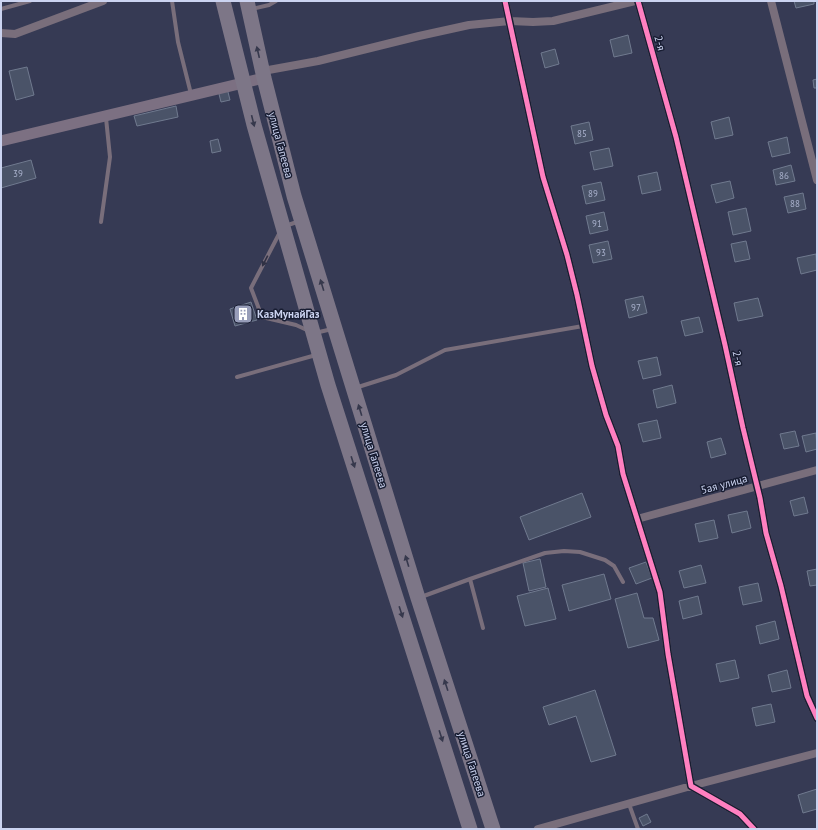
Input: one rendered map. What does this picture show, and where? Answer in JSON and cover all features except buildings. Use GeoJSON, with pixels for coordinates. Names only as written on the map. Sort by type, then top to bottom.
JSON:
{"type":"FeatureCollection","features":[{"type":"Feature","properties":{"kind":"highway","name":"улица Гапеева"},"geometry":{"type":"LineString","coordinates":[[223,1],[282,226],[320,354],[470,829]]}},
{"type":"Feature","properties":{"kind":"highway","name":"улица Гапеева"},"geometry":{"type":"LineString","coordinates":[[248,6],[263,75],[302,221],[418,598],[492,829]]}},
{"type":"Feature","properties":{"kind":"main road"},"geometry":{"type":"LineString","coordinates":[[1,141],[244,83],[263,75]]}},
{"type":"Feature","properties":{"kind":"street"},"geometry":{"type":"LineString","coordinates":[[1,33],[15,34],[83,4],[103,1]]}},
{"type":"Feature","properties":{"kind":"street"},"geometry":{"type":"LineString","coordinates":[[505,1],[543,177],[567,255],[592,366],[606,415],[618,446],[623,474],[660,592],[668,654],[691,786]]}},
{"type":"Feature","properties":{"kind":"street"},"geometry":{"type":"LineString","coordinates":[[263,75],[419,36],[470,25],[510,20],[533,22],[553,21],[637,1]]}},
{"type":"Feature","properties":{"kind":"street","name":"2-я"},"geometry":{"type":"LineString","coordinates":[[637,1],[676,137],[725,345],[757,486],[766,533],[781,586],[807,696],[817,718]]}},
{"type":"Feature","properties":{"kind":"street"},"geometry":{"type":"LineString","coordinates":[[771,1],[817,180]]}},
{"type":"Feature","properties":{"kind":"street","name":"5ая улица"},"geometry":{"type":"LineString","coordinates":[[637,519],[817,470]]}},
{"type":"Feature","properties":{"kind":"street"},"geometry":{"type":"LineString","coordinates":[[538,829],[691,786],[817,753]]}},
{"type":"Feature","properties":{"kind":"street"},"geometry":{"type":"LineString","coordinates":[[691,786],[740,814],[754,829]]}},
{"type":"Feature","properties":{"kind":"lane"},"geometry":{"type":"LineString","coordinates":[[1,9],[30,1]]}},
{"type":"Feature","properties":{"kind":"lane"},"geometry":{"type":"LineString","coordinates":[[172,1],[178,42],[192,95]]}},
{"type":"Feature","properties":{"kind":"lane"},"geometry":{"type":"LineString","coordinates":[[248,6],[269,5],[276,1]]}},
{"type":"Feature","properties":{"kind":"lane"},"geometry":{"type":"LineString","coordinates":[[100,222],[110,157],[106,116]]}},
{"type":"Feature","properties":{"kind":"lane"},"geometry":{"type":"LineString","coordinates":[[302,221],[282,226],[251,288],[262,318],[296,325],[314,333],[334,328]]}},
{"type":"Feature","properties":{"kind":"lane"},"geometry":{"type":"LineString","coordinates":[[353,389],[396,375],[445,350],[583,326]]}},
{"type":"Feature","properties":{"kind":"lane"},"geometry":{"type":"LineString","coordinates":[[237,377],[320,354]]}},
{"type":"Feature","properties":{"kind":"lane"},"geometry":{"type":"LineString","coordinates":[[418,598],[545,553],[564,551],[580,552],[605,560],[614,566],[623,582]]}},
{"type":"Feature","properties":{"kind":"lane"},"geometry":{"type":"LineString","coordinates":[[470,579],[483,628]]}},
{"type":"Feature","properties":{"kind":"lane"},"geometry":{"type":"LineString","coordinates":[[629,804],[638,829]]}},
{"type":"Feature","properties":{"kind":"cycle path"},"geometry":{"type":"LineString","coordinates":[[505,1],[543,177],[567,255],[592,366],[606,415],[618,446],[623,474],[660,592],[668,654],[691,786],[740,814],[754,829]]}},
{"type":"Feature","properties":{"kind":"cycle path"},"geometry":{"type":"LineString","coordinates":[[638,1],[676,137],[760,498],[766,533],[781,586],[807,696],[817,718]]}},
{"type":"Feature","properties":{"kind":"place","name":"КазМунайГаз"},"geometry":{"type":"Point","coordinates":[243,314]}}]}
